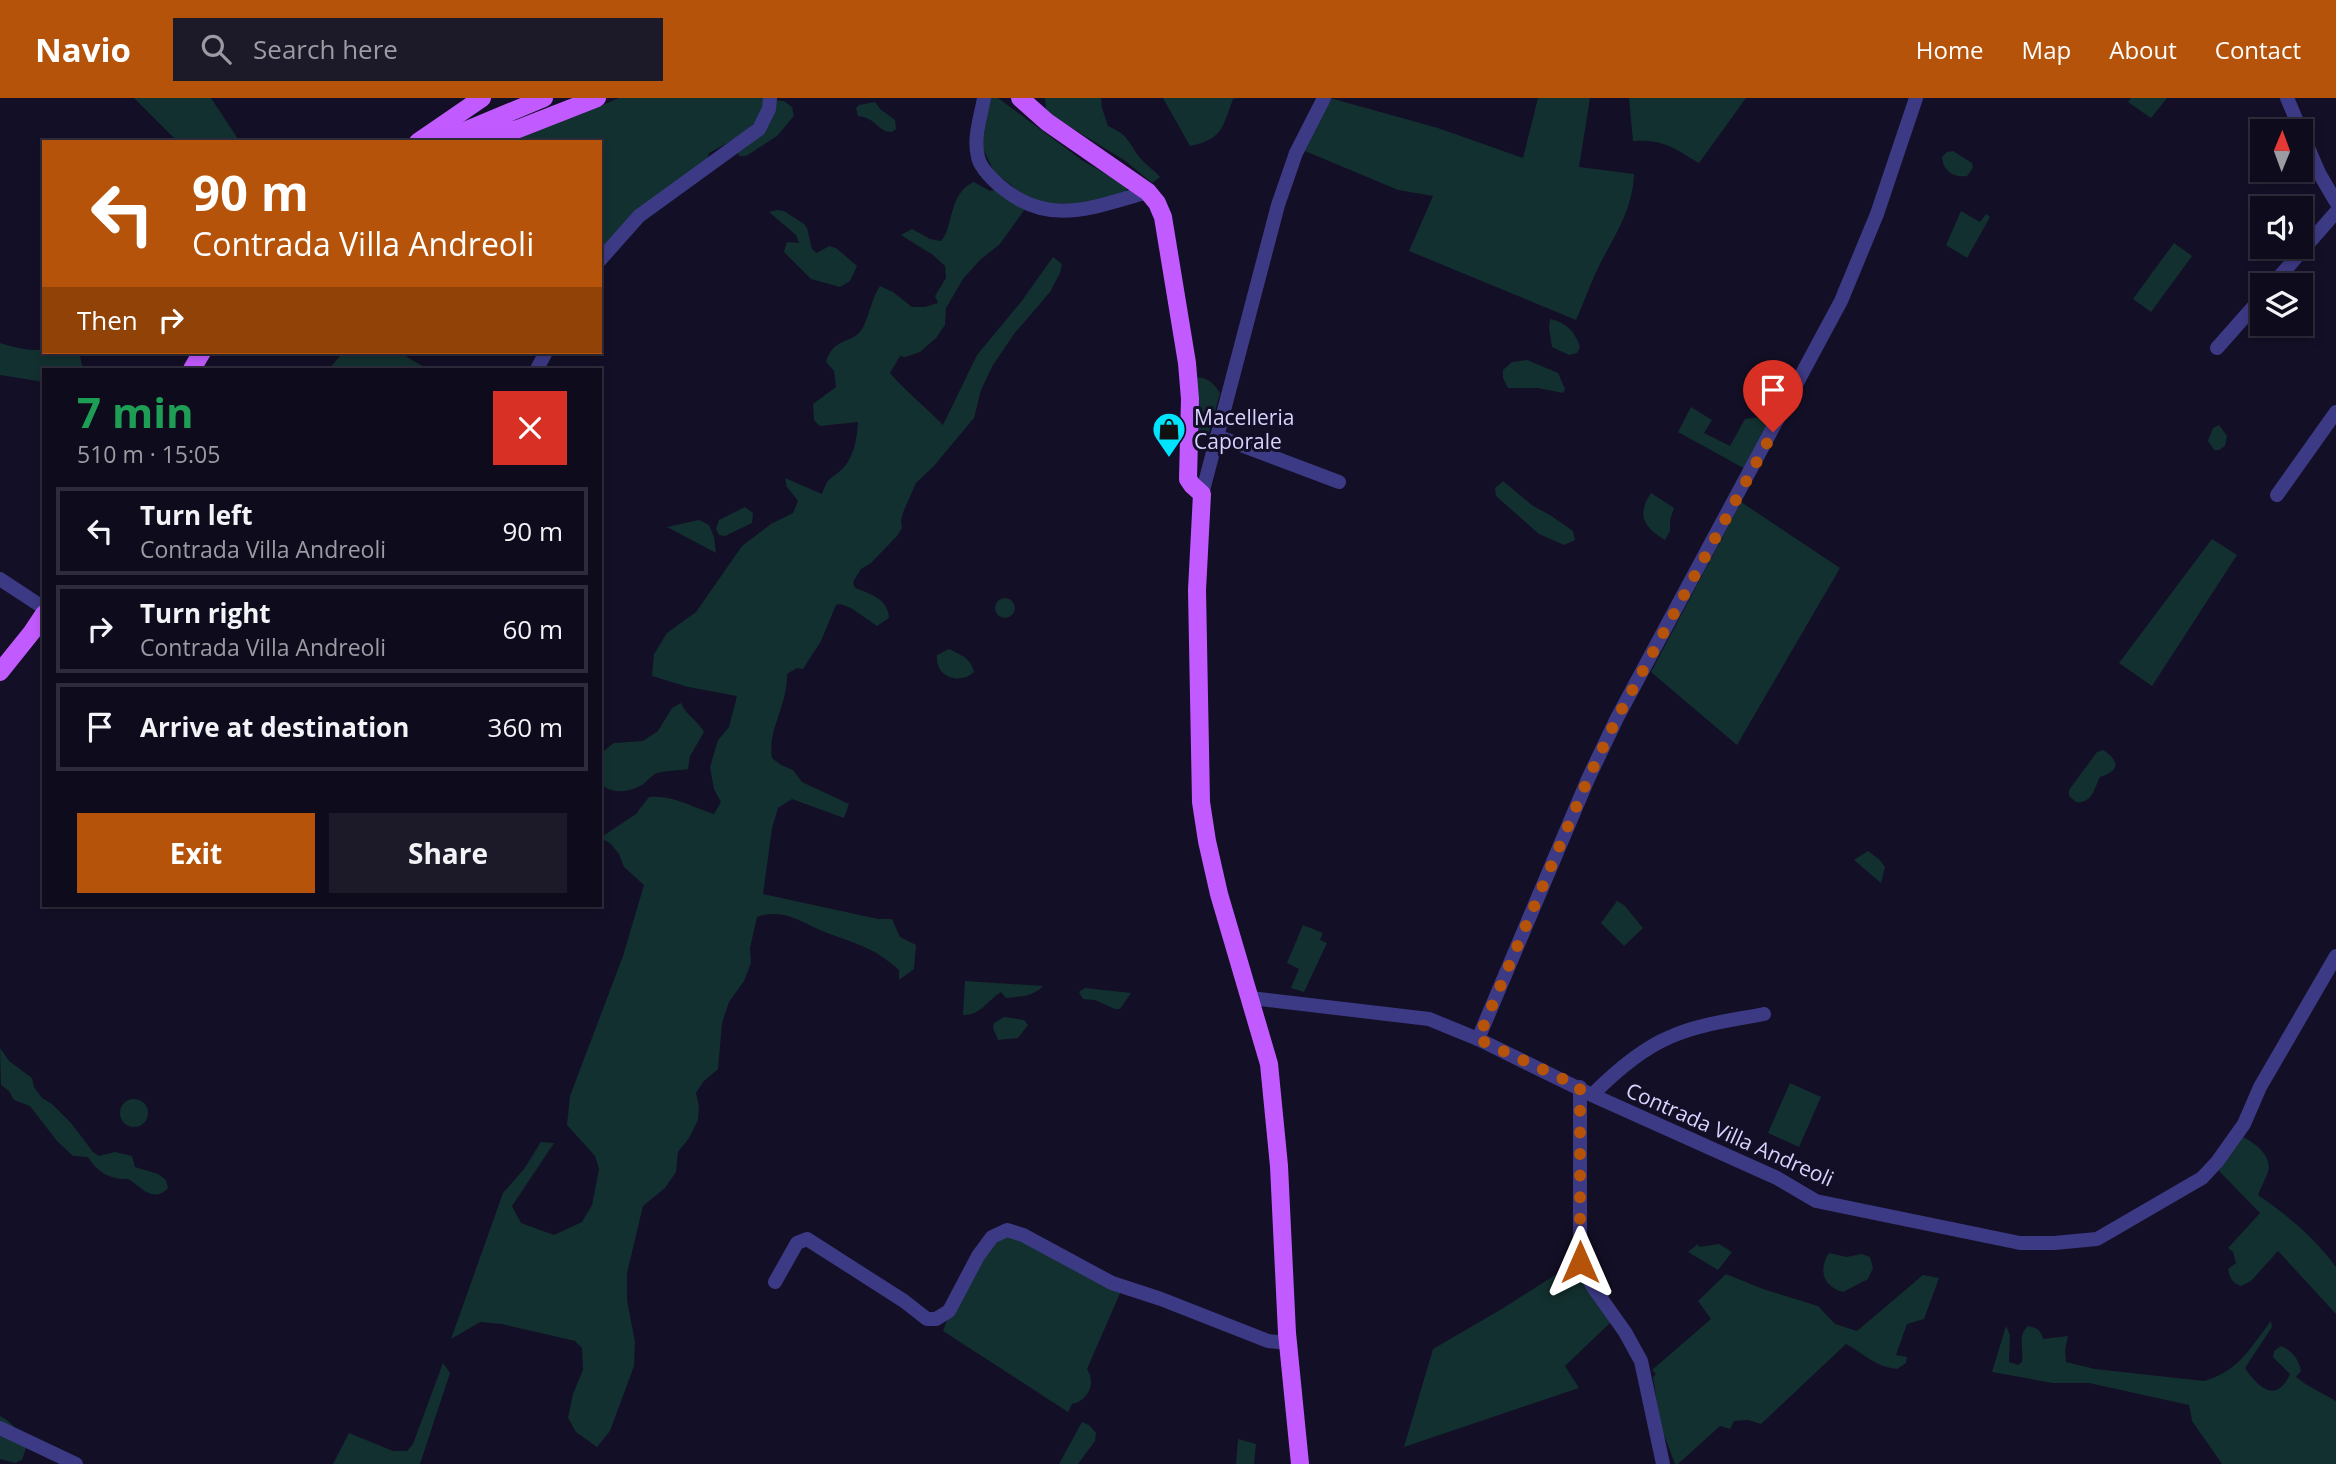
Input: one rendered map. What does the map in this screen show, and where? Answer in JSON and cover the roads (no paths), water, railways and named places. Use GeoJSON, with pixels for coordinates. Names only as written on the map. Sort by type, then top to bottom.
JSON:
{"type":"FeatureCollection","features":[{"type":"Feature","properties":{"kind":"main road"},"geometry":{"type":"LineString","coordinates":[[421,140],[482,98]]}},
{"type":"Feature","properties":{"kind":"main road"},"geometry":{"type":"LineString","coordinates":[[445,139],[544,98]]}},
{"type":"Feature","properties":{"kind":"main road"},"geometry":{"type":"LineString","coordinates":[[445,139],[518,129],[597,98]]}},
{"type":"Feature","properties":{"kind":"main road"},"geometry":{"type":"LineString","coordinates":[[1020,98],[1101,162],[1148,192],[1163,217],[1187,363],[1190,399],[1188,479],[1202,494],[1197,590],[1201,802],[1219,894],[1251,998],[1271,1077],[1279,1166],[1288,1343],[1300,1464]]}},
{"type":"Feature","properties":{"kind":"main road"},"geometry":{"type":"LineString","coordinates":[[0,672],[32,632],[42,614]]}},
{"type":"Feature","properties":{"kind":"street"},"geometry":{"type":"LineString","coordinates":[[602,258],[639,216],[759,129],[769,109],[770,98]]}},
{"type":"Feature","properties":{"kind":"street"},"geometry":{"type":"LineString","coordinates":[[984,98],[976,143],[978,159],[992,179],[1014,198],[1041,210],[1067,211],[1148,192]]}},
{"type":"Feature","properties":{"kind":"street"},"geometry":{"type":"LineString","coordinates":[[1202,494],[1278,205],[1296,153],[1324,98]]}},
{"type":"Feature","properties":{"kind":"street"},"geometry":{"type":"LineString","coordinates":[[1478,1039],[1588,779],[1617,718],[1841,301],[1877,214],[1916,98]]}},
{"type":"Feature","properties":{"kind":"street"},"geometry":{"type":"LineString","coordinates":[[2287,98],[2319,173],[2336,202]]}},
{"type":"Feature","properties":{"kind":"street"},"geometry":{"type":"LineString","coordinates":[[2283,273],[2336,212]]}},
{"type":"Feature","properties":{"kind":"street"},"geometry":{"type":"LineString","coordinates":[[2217,348],[2250,311]]}},
{"type":"Feature","properties":{"kind":"street"},"geometry":{"type":"LineString","coordinates":[[2277,495],[2336,412]]}},
{"type":"Feature","properties":{"kind":"street"},"geometry":{"type":"LineString","coordinates":[[1217,436],[1339,482]]}},
{"type":"Feature","properties":{"kind":"street"},"geometry":{"type":"LineString","coordinates":[[0,579],[42,610]]}},
{"type":"Feature","properties":{"kind":"street","name":"Contrada Villa Andreoli"},"geometry":{"type":"LineString","coordinates":[[1251,998],[1429,1019],[1478,1039],[1777,1178],[1815,1201],[2020,1243],[2054,1243],[2097,1239],[2202,1178],[2244,1124],[2260,1087],[2336,956]]}},
{"type":"Feature","properties":{"kind":"street"},"geometry":{"type":"LineString","coordinates":[[1663,1464],[1641,1361],[1580,1262],[1586,1091],[1670,1036],[1765,1014]]}},
{"type":"Feature","properties":{"kind":"street"},"geometry":{"type":"LineString","coordinates":[[775,1282],[797,1243],[807,1239],[904,1301],[927,1319],[936,1319],[949,1311],[978,1256],[992,1237],[1007,1230],[1023,1235],[1112,1283],[1268,1341],[1288,1343]]}},
{"type":"Feature","properties":{"kind":"street"},"geometry":{"type":"LineString","coordinates":[[0,1428],[76,1464]]}},
{"type":"Feature","properties":{"kind":"place","name":"Macelleria Caporale"},"geometry":{"type":"Point","coordinates":[1169,459]}}]}
